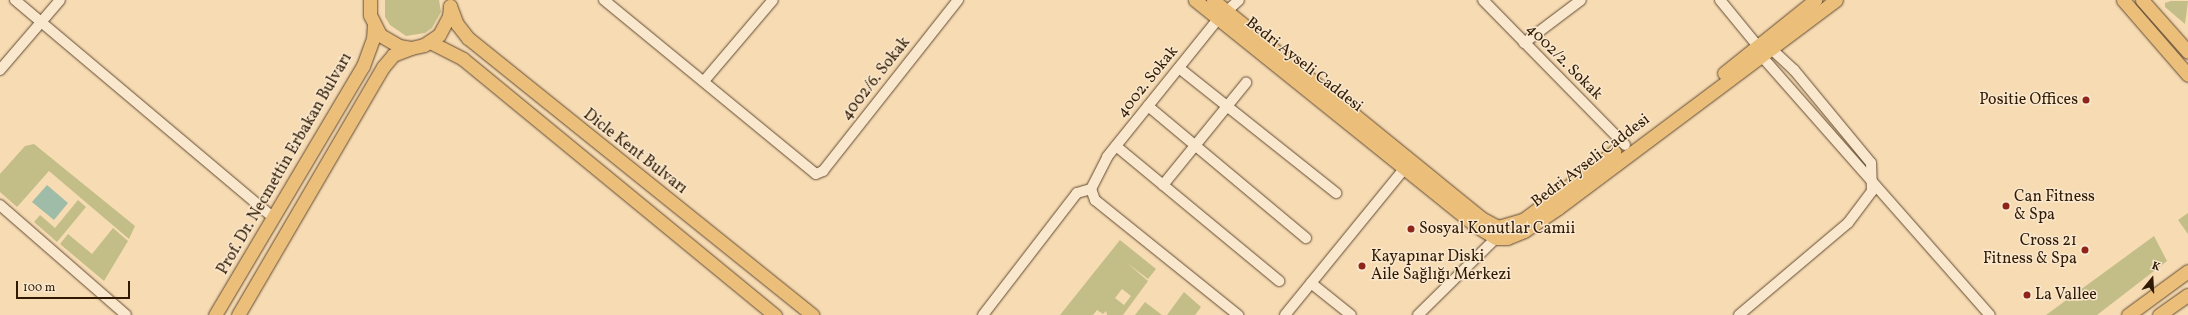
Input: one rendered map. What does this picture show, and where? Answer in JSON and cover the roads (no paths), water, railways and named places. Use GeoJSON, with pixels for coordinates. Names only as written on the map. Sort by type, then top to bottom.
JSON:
{"type":"FeatureCollection","features":[{"type":"Feature","properties":{"kind":"main road","name":"Bedri Ayseli Caddesi"},"geometry":{"type":"LineString","coordinates":[[1195,0],[1222,15],[1481,218],[1498,227],[1523,220],[1761,48],[1836,0]]}},
{"type":"Feature","properties":{"kind":"main road","name":"Bedri Ayseli Caddesi"},"geometry":{"type":"LineString","coordinates":[[1212,0],[1222,15],[1476,226],[1496,238],[1524,231],[1761,48],[1815,0]]}},
{"type":"Feature","properties":{"kind":"main road"},"geometry":{"type":"LineString","coordinates":[[2123,0],[2188,75]]}},
{"type":"Feature","properties":{"kind":"main road"},"geometry":{"type":"LineString","coordinates":[[2142,0],[2188,52]]}},
{"type":"Feature","properties":{"kind":"main road"},"geometry":{"type":"LineString","coordinates":[[369,1],[374,26],[389,42],[411,48]]}},
{"type":"Feature","properties":{"kind":"main road"},"geometry":{"type":"LineString","coordinates":[[238,315],[383,67],[393,55],[430,42],[445,26],[449,3]]}},
{"type":"Feature","properties":{"kind":"main road","name":"Dicle Kent Bulvarı"},"geometry":{"type":"LineString","coordinates":[[449,3],[457,24],[468,38],[812,315]]}},
{"type":"Feature","properties":{"kind":"main road","name":"Prof. Dr. Necmettin Erbakan Bulvarı"},"geometry":{"type":"LineString","coordinates":[[215,315],[363,66],[373,39],[374,26]]}},
{"type":"Feature","properties":{"kind":"main road"},"geometry":{"type":"LineString","coordinates":[[430,42],[463,59],[775,315]]}},
{"type":"Feature","properties":{"kind":"main road"},"geometry":{"type":"LineString","coordinates":[[2128,315],[2188,271]]}},
{"type":"Feature","properties":{"kind":"main road"},"geometry":{"type":"LineString","coordinates":[[2159,315],[2188,294]]}},
{"type":"Feature","properties":{"kind":"street"},"geometry":{"type":"LineString","coordinates":[[15,0],[42,21],[273,217]]}},
{"type":"Feature","properties":{"kind":"street"},"geometry":{"type":"LineString","coordinates":[[0,70],[60,0]]}},
{"type":"Feature","properties":{"kind":"street"},"geometry":{"type":"LineString","coordinates":[[604,0],[704,81],[773,0]]}},
{"type":"Feature","properties":{"kind":"street","name":"4002. Sokak"},"geometry":{"type":"LineString","coordinates":[[1091,188],[1096,173],[1116,146],[1222,15],[1239,0]]}},
{"type":"Feature","properties":{"kind":"street","name":"4002/2. Sokak"},"geometry":{"type":"LineString","coordinates":[[1483,0],[1524,44],[1625,145]]}},
{"type":"Feature","properties":{"kind":"street"},"geometry":{"type":"LineString","coordinates":[[1524,44],[1581,0]]}},
{"type":"Feature","properties":{"kind":"street"},"geometry":{"type":"LineString","coordinates":[[1720,0],[1872,180],[1990,315]]}},
{"type":"Feature","properties":{"kind":"street","name":"4002/6. Sokak"},"geometry":{"type":"LineString","coordinates":[[704,81],[816,174],[823,171],[955,1]]}},
{"type":"Feature","properties":{"kind":"street"},"geometry":{"type":"LineString","coordinates":[[1739,315],[1848,223],[1865,204],[1872,180],[1871,163],[1794,70],[1761,48]]}},
{"type":"Feature","properties":{"kind":"street"},"geometry":{"type":"LineString","coordinates":[[1178,68],[1336,192]]}},
{"type":"Feature","properties":{"kind":"street"},"geometry":{"type":"LineString","coordinates":[[1163,185],[1246,83]]}},
{"type":"Feature","properties":{"kind":"street"},"geometry":{"type":"LineString","coordinates":[[1148,106],[1306,238]]}},
{"type":"Feature","properties":{"kind":"street"},"geometry":{"type":"LineString","coordinates":[[1116,146],[1279,280]]}},
{"type":"Feature","properties":{"kind":"street"},"geometry":{"type":"LineString","coordinates":[[1285,315],[1405,168]]}},
{"type":"Feature","properties":{"kind":"street"},"geometry":{"type":"LineString","coordinates":[[983,315],[1077,193],[1091,188],[1096,200],[1238,315]]}},
{"type":"Feature","properties":{"kind":"street"},"geometry":{"type":"LineString","coordinates":[[0,205],[126,315]]}},
{"type":"Feature","properties":{"kind":"street"},"geometry":{"type":"LineString","coordinates":[[1418,315],[1496,238]]}},
{"type":"Feature","properties":{"kind":"street"},"geometry":{"type":"LineString","coordinates":[[1312,283],[1351,315]]}},
{"type":"Feature","properties":{"kind":"place","name":"Positie Offices"},"geometry":{"type":"Point","coordinates":[2086,100]}},
{"type":"Feature","properties":{"kind":"place","name":"Can Fitness & Spa"},"geometry":{"type":"Point","coordinates":[2006,206]}},
{"type":"Feature","properties":{"kind":"place","name":"Sosyal Konutlar Camii"},"geometry":{"type":"Point","coordinates":[1411,229]}},
{"type":"Feature","properties":{"kind":"place","name":"Cross 21 Fitness & Spa"},"geometry":{"type":"Point","coordinates":[2085,250]}},
{"type":"Feature","properties":{"kind":"place","name":"Kayapınar Diski Aile Sağlığı Merkezi"},"geometry":{"type":"Point","coordinates":[1362,266]}},
{"type":"Feature","properties":{"kind":"place","name":"La Vallee"},"geometry":{"type":"Point","coordinates":[2027,295]}}]}
